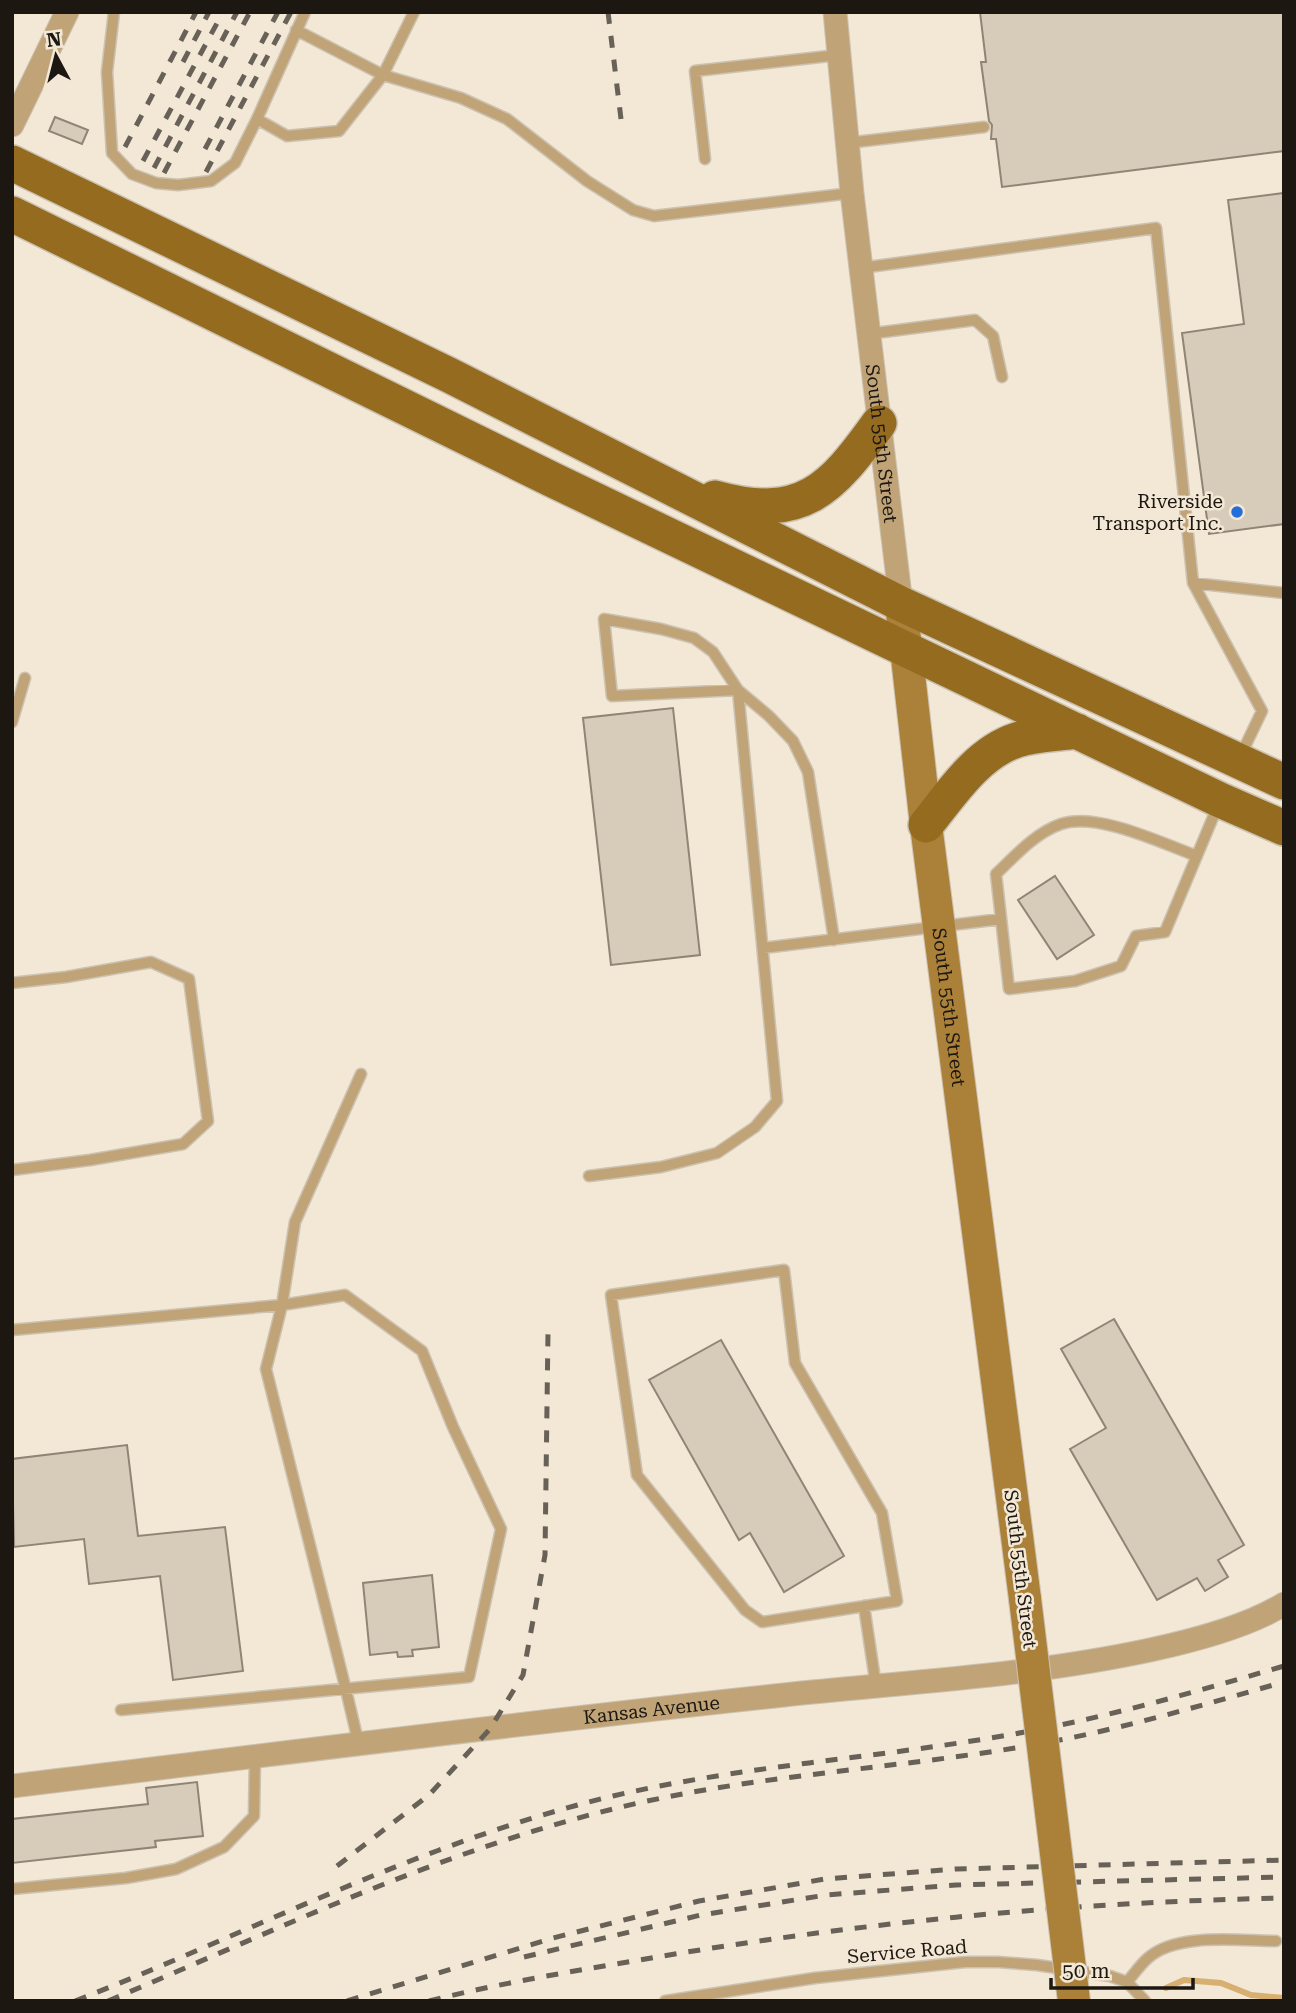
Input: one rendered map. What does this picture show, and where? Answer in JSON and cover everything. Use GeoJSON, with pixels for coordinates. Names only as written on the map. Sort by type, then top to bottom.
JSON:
{"type":"FeatureCollection","features":[{"type":"Feature","properties":{"kind":"main road"},"geometry":{"type":"LineString","coordinates":[[17,165],[449,375],[901,604],[1284,782]]}},
{"type":"Feature","properties":{"kind":"main road"},"geometry":{"type":"LineString","coordinates":[[12,214],[553,480],[1220,800],[1284,828]]}},
{"type":"Feature","properties":{"kind":"main road"},"geometry":{"type":"LineString","coordinates":[[658,482],[744,506],[784,506],[819,492],[849,465],[879,423]]}},
{"type":"Feature","properties":{"kind":"main road","name":"South 55th Street"},"geometry":{"type":"LineString","coordinates":[[901,604],[926,825],[1074,2001]]}},
{"type":"Feature","properties":{"kind":"main road"},"geometry":{"type":"LineString","coordinates":[[926,825],[970,772],[991,753],[1017,740],[1077,731]]}},
{"type":"Feature","properties":{"kind":"street"},"geometry":{"type":"LineString","coordinates":[[12,125],[67,12]]}},
{"type":"Feature","properties":{"kind":"street","name":"South 55th Street"},"geometry":{"type":"LineString","coordinates":[[835,12],[860,268],[901,604]]}},
{"type":"Feature","properties":{"kind":"street","name":"Kansas Avenue"},"geometry":{"type":"LineString","coordinates":[[12,1786],[783,1695],[1030,1672],[1189,1642],[1271,1612],[1284,1604]]}},
{"type":"Feature","properties":{"kind":"lane"},"geometry":{"type":"LineString","coordinates":[[114,12],[107,72],[112,153],[132,174],[156,183],[178,185],[211,181],[235,163],[305,12]]}},
{"type":"Feature","properties":{"kind":"lane"},"geometry":{"type":"LineString","coordinates":[[257,119],[287,136],[339,131],[383,75],[414,12]]}},
{"type":"Feature","properties":{"kind":"lane"},"geometry":{"type":"LineString","coordinates":[[296,30],[383,75],[461,98],[507,119],[587,181],[633,210],[653,216],[852,193]]}},
{"type":"Feature","properties":{"kind":"lane"},"geometry":{"type":"LineString","coordinates":[[705,159],[695,71],[838,55]]}},
{"type":"Feature","properties":{"kind":"lane"},"geometry":{"type":"LineString","coordinates":[[847,143],[984,127]]}},
{"type":"Feature","properties":{"kind":"lane"},"geometry":{"type":"LineString","coordinates":[[860,268],[1156,228],[1193,583],[1262,711],[1238,761]]}},
{"type":"Feature","properties":{"kind":"lane"},"geometry":{"type":"LineString","coordinates":[[868,334],[975,320],[993,336],[1002,377]]}},
{"type":"Feature","properties":{"kind":"lane"},"geometry":{"type":"LineString","coordinates":[[1193,583],[1284,593]]}},
{"type":"Feature","properties":{"kind":"lane"},"geometry":{"type":"LineString","coordinates":[[738,690],[612,696],[604,619],[694,638],[713,652],[738,690],[793,741],[808,772],[834,940]]}},
{"type":"Feature","properties":{"kind":"lane"},"geometry":{"type":"LineString","coordinates":[[12,722],[25,678]]}},
{"type":"Feature","properties":{"kind":"lane"},"geometry":{"type":"LineString","coordinates":[[589,1176],[661,1167],[717,1153],[755,1127],[777,1101],[738,690]]}},
{"type":"Feature","properties":{"kind":"lane"},"geometry":{"type":"LineString","coordinates":[[1198,856],[1102,822],[1061,824],[1030,841],[996,874],[1009,989],[1075,981],[1121,966],[1136,936],[1165,932],[1198,856],[1220,800]]}},
{"type":"Feature","properties":{"kind":"lane"},"geometry":{"type":"LineString","coordinates":[[762,948],[1001,919]]}},
{"type":"Feature","properties":{"kind":"lane"},"geometry":{"type":"LineString","coordinates":[[12,983],[66,977],[151,962],[189,979],[208,1121],[184,1144],[12,1170]]}},
{"type":"Feature","properties":{"kind":"lane"},"geometry":{"type":"LineString","coordinates":[[359,1745],[266,1369],[282,1305],[295,1222],[361,1073]]}},
{"type":"Feature","properties":{"kind":"lane"},"geometry":{"type":"LineString","coordinates":[[784,1270],[795,1363],[883,1513],[897,1601],[864,1606],[761,1622],[745,1610],[637,1475],[611,1295],[784,1270]]}},
{"type":"Feature","properties":{"kind":"lane"},"geometry":{"type":"LineString","coordinates":[[12,1330],[282,1305],[345,1295],[422,1351],[453,1427],[501,1529],[469,1677],[121,1710]]}},
{"type":"Feature","properties":{"kind":"lane"},"geometry":{"type":"LineString","coordinates":[[864,1606],[876,1686]]}},
{"type":"Feature","properties":{"kind":"lane"},"geometry":{"type":"LineString","coordinates":[[12,1889],[126,1878],[176,1869],[225,1847],[254,1816],[255,1757]]}},
{"type":"Feature","properties":{"kind":"lane"},"geometry":{"type":"LineString","coordinates":[[1145,2001],[1126,1982],[1150,1956],[1173,1944],[1195,1941],[1276,1941]]}},
{"type":"Feature","properties":{"kind":"lane","name":"Service Road"},"geometry":{"type":"LineString","coordinates":[[665,2001],[829,1976],[965,1962],[1037,1965],[1110,1976],[1126,1982]]}},
{"type":"Feature","properties":{"kind":"building"},"geometry":{"type":"Polygon","coordinates":[[[980,12],[1284,12],[1284,151],[1002,187],[996,139],[991,139],[992,125],[989,121],[981,62],[986,62],[980,12]]]}},
{"type":"Feature","properties":{"kind":"building"},"geometry":{"type":"Polygon","coordinates":[[[55,117],[88,130],[82,144],[49,131],[55,117]]]}},
{"type":"Feature","properties":{"kind":"building"},"geometry":{"type":"Polygon","coordinates":[[[1284,193],[1284,524],[1209,534],[1182,333],[1244,324],[1228,200],[1284,193]]]}},
{"type":"Feature","properties":{"kind":"building"},"geometry":{"type":"Polygon","coordinates":[[[673,708],[700,955],[611,965],[583,718],[673,708]]]}},
{"type":"Feature","properties":{"kind":"building"},"geometry":{"type":"Polygon","coordinates":[[[1055,876],[1094,935],[1057,959],[1018,900],[1055,876]]]}},
{"type":"Feature","properties":{"kind":"building"},"geometry":{"type":"Polygon","coordinates":[[[1114,1319],[1244,1545],[1218,1560],[1228,1577],[1205,1591],[1197,1578],[1157,1600],[1070,1449],[1106,1428],[1061,1349],[1114,1319]]]}},
{"type":"Feature","properties":{"kind":"building"},"geometry":{"type":"Polygon","coordinates":[[[721,1340],[844,1556],[784,1592],[750,1533],[739,1540],[649,1380],[721,1340]]]}},
{"type":"Feature","properties":{"kind":"building"},"geometry":{"type":"Polygon","coordinates":[[[127,1445],[138,1536],[225,1527],[243,1671],[173,1680],[160,1576],[89,1584],[84,1539],[14,1547],[12,1459],[127,1445]]]}},
{"type":"Feature","properties":{"kind":"building"},"geometry":{"type":"Polygon","coordinates":[[[432,1575],[439,1647],[412,1650],[413,1656],[398,1657],[397,1652],[370,1655],[363,1583],[432,1575]]]}},
{"type":"Feature","properties":{"kind":"building"},"geometry":{"type":"Polygon","coordinates":[[[197,1782],[203,1836],[155,1841],[156,1847],[12,1863],[12,1819],[148,1804],[146,1788],[197,1782]]]}},
{"type":"Feature","properties":{"kind":"waterway"},"geometry":{"type":"LineString","coordinates":[[1166,1988],[1184,1980],[1221,1983],[1251,1995],[1284,1998]]}},
{"type":"Feature","properties":{"kind":"railway"},"geometry":{"type":"LineString","coordinates":[[125,147],[196,12]]}},
{"type":"Feature","properties":{"kind":"railway"},"geometry":{"type":"LineString","coordinates":[[183,62],[209,12]]}},
{"type":"Feature","properties":{"kind":"railway"},"geometry":{"type":"LineString","coordinates":[[143,161],[223,12]]}},
{"type":"Feature","properties":{"kind":"railway"},"geometry":{"type":"LineString","coordinates":[[154,168],[237,12]]}},
{"type":"Feature","properties":{"kind":"railway"},"geometry":{"type":"LineString","coordinates":[[164,173],[250,12]]}},
{"type":"Feature","properties":{"kind":"railway"},"geometry":{"type":"LineString","coordinates":[[205,149],[278,12]]}},
{"type":"Feature","properties":{"kind":"railway"},"geometry":{"type":"LineString","coordinates":[[206,172],[291,12]]}},
{"type":"Feature","properties":{"kind":"railway"},"geometry":{"type":"LineString","coordinates":[[608,12],[621,119]]}},
{"type":"Feature","properties":{"kind":"railway"},"geometry":{"type":"LineString","coordinates":[[337,1866],[429,1795],[490,1729],[523,1675],[545,1555],[548,1332]]}},
{"type":"Feature","properties":{"kind":"railway"},"geometry":{"type":"LineString","coordinates":[[75,2001],[407,1862],[543,1815],[663,1785],[1048,1728],[1150,1704],[1284,1666]]}},
{"type":"Feature","properties":{"kind":"railway"},"geometry":{"type":"LineString","coordinates":[[108,2001],[420,1870],[484,1847],[613,1809],[713,1789],[965,1756],[1049,1742],[1150,1719],[1284,1682]]}},
{"type":"Feature","properties":{"kind":"railway"},"geometry":{"type":"LineString","coordinates":[[347,2001],[553,1938],[699,1901],[825,1879],[956,1869],[1284,1860]]}},
{"type":"Feature","properties":{"kind":"railway"},"geometry":{"type":"LineString","coordinates":[[524,1957],[701,1915],[826,1895],[956,1885],[1284,1877]]}},
{"type":"Feature","properties":{"kind":"railway"},"geometry":{"type":"LineString","coordinates":[[429,2001],[514,1982],[657,1957],[891,1924],[1048,1909],[1284,1898]]}},
{"type":"Feature","properties":{"kind":"place","name":"Riverside Transport Inc."},"geometry":{"type":"Point","coordinates":[1237,512]}}]}
